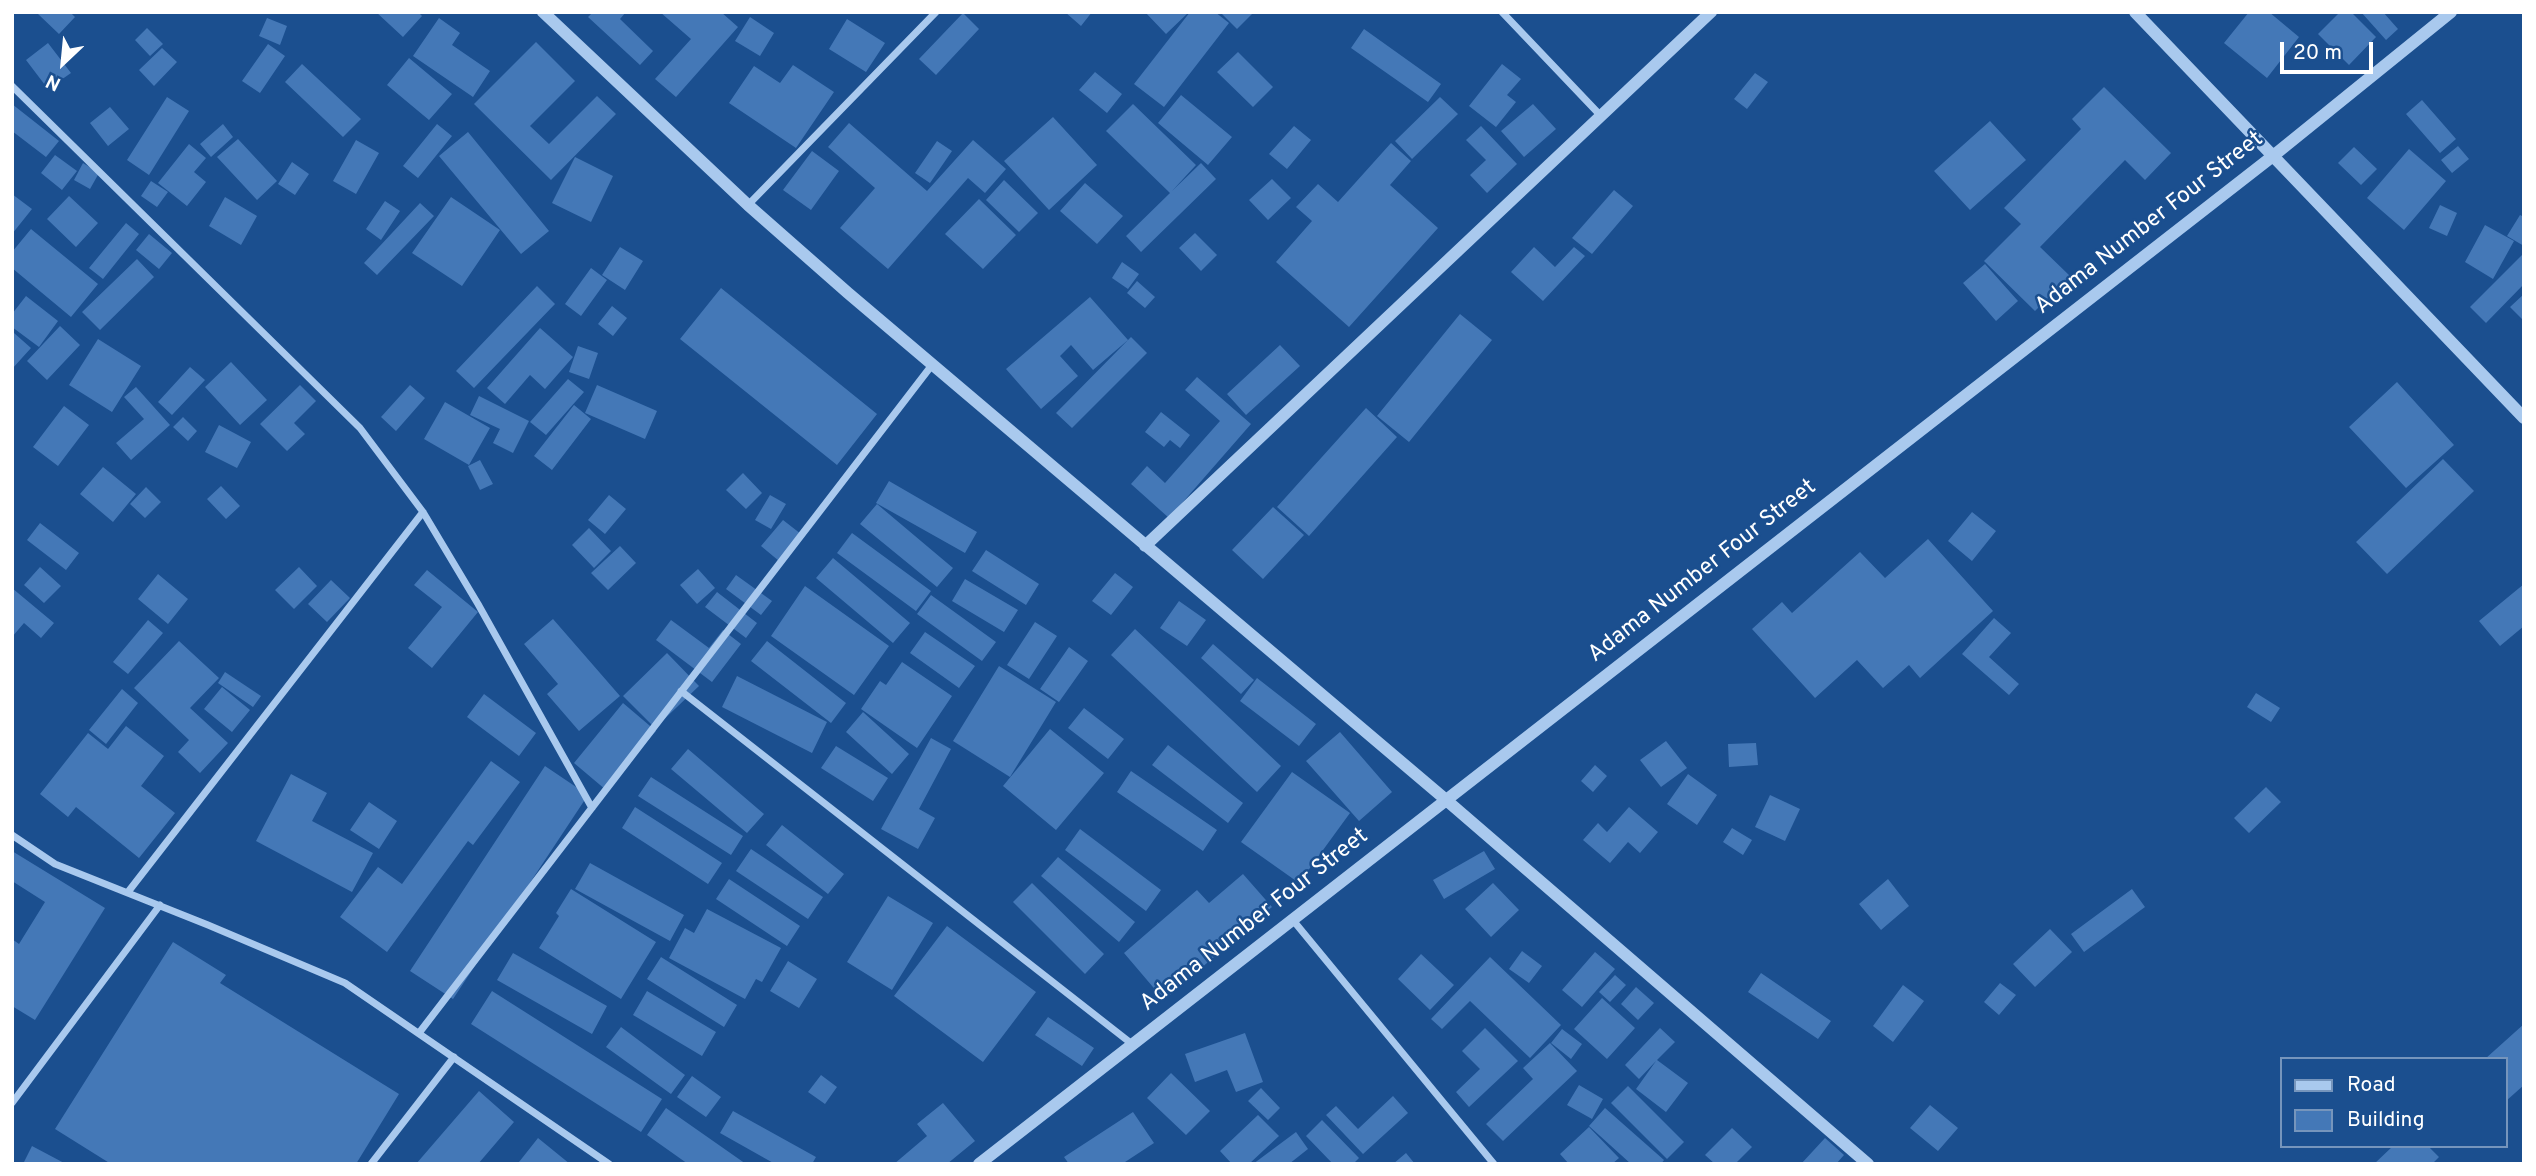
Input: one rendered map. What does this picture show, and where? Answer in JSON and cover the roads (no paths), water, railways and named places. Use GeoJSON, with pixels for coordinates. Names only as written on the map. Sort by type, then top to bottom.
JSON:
{"type":"FeatureCollection","features":[{"type":"Feature","properties":{"kind":"street"},"geometry":{"type":"LineString","coordinates":[[542,12],[748,205],[932,365],[1446,799],[1868,1164]]}},
{"type":"Feature","properties":{"kind":"street"},"geometry":{"type":"LineString","coordinates":[[748,205],[936,12]]}},
{"type":"Feature","properties":{"kind":"street"},"geometry":{"type":"LineString","coordinates":[[1502,12],[1601,116]]}},
{"type":"Feature","properties":{"kind":"street"},"geometry":{"type":"LineString","coordinates":[[1145,546],[1711,12]]}},
{"type":"Feature","properties":{"kind":"street"},"geometry":{"type":"LineString","coordinates":[[2135,12],[2524,418]]}},
{"type":"Feature","properties":{"kind":"street","name":"Adama Number Four Street"},"geometry":{"type":"LineString","coordinates":[[979,1164],[2273,156],[2451,12]]}},
{"type":"Feature","properties":{"kind":"street"},"geometry":{"type":"LineString","coordinates":[[12,86],[360,428],[423,512],[485,616],[592,808]]}},
{"type":"Feature","properties":{"kind":"street"},"geometry":{"type":"LineString","coordinates":[[419,1033],[932,365]]}},
{"type":"Feature","properties":{"kind":"street"},"geometry":{"type":"LineString","coordinates":[[128,892],[423,512]]}},
{"type":"Feature","properties":{"kind":"street"},"geometry":{"type":"LineString","coordinates":[[681,691],[1132,1044]]}},
{"type":"Feature","properties":{"kind":"street"},"geometry":{"type":"LineString","coordinates":[[12,835],[55,864],[345,983],[609,1164]]}},
{"type":"Feature","properties":{"kind":"street"},"geometry":{"type":"LineString","coordinates":[[12,1103],[160,905]]}},
{"type":"Feature","properties":{"kind":"street"},"geometry":{"type":"LineString","coordinates":[[1292,919],[1494,1164]]}},
{"type":"Feature","properties":{"kind":"street"},"geometry":{"type":"LineString","coordinates":[[371,1164],[454,1057]]}}]}
